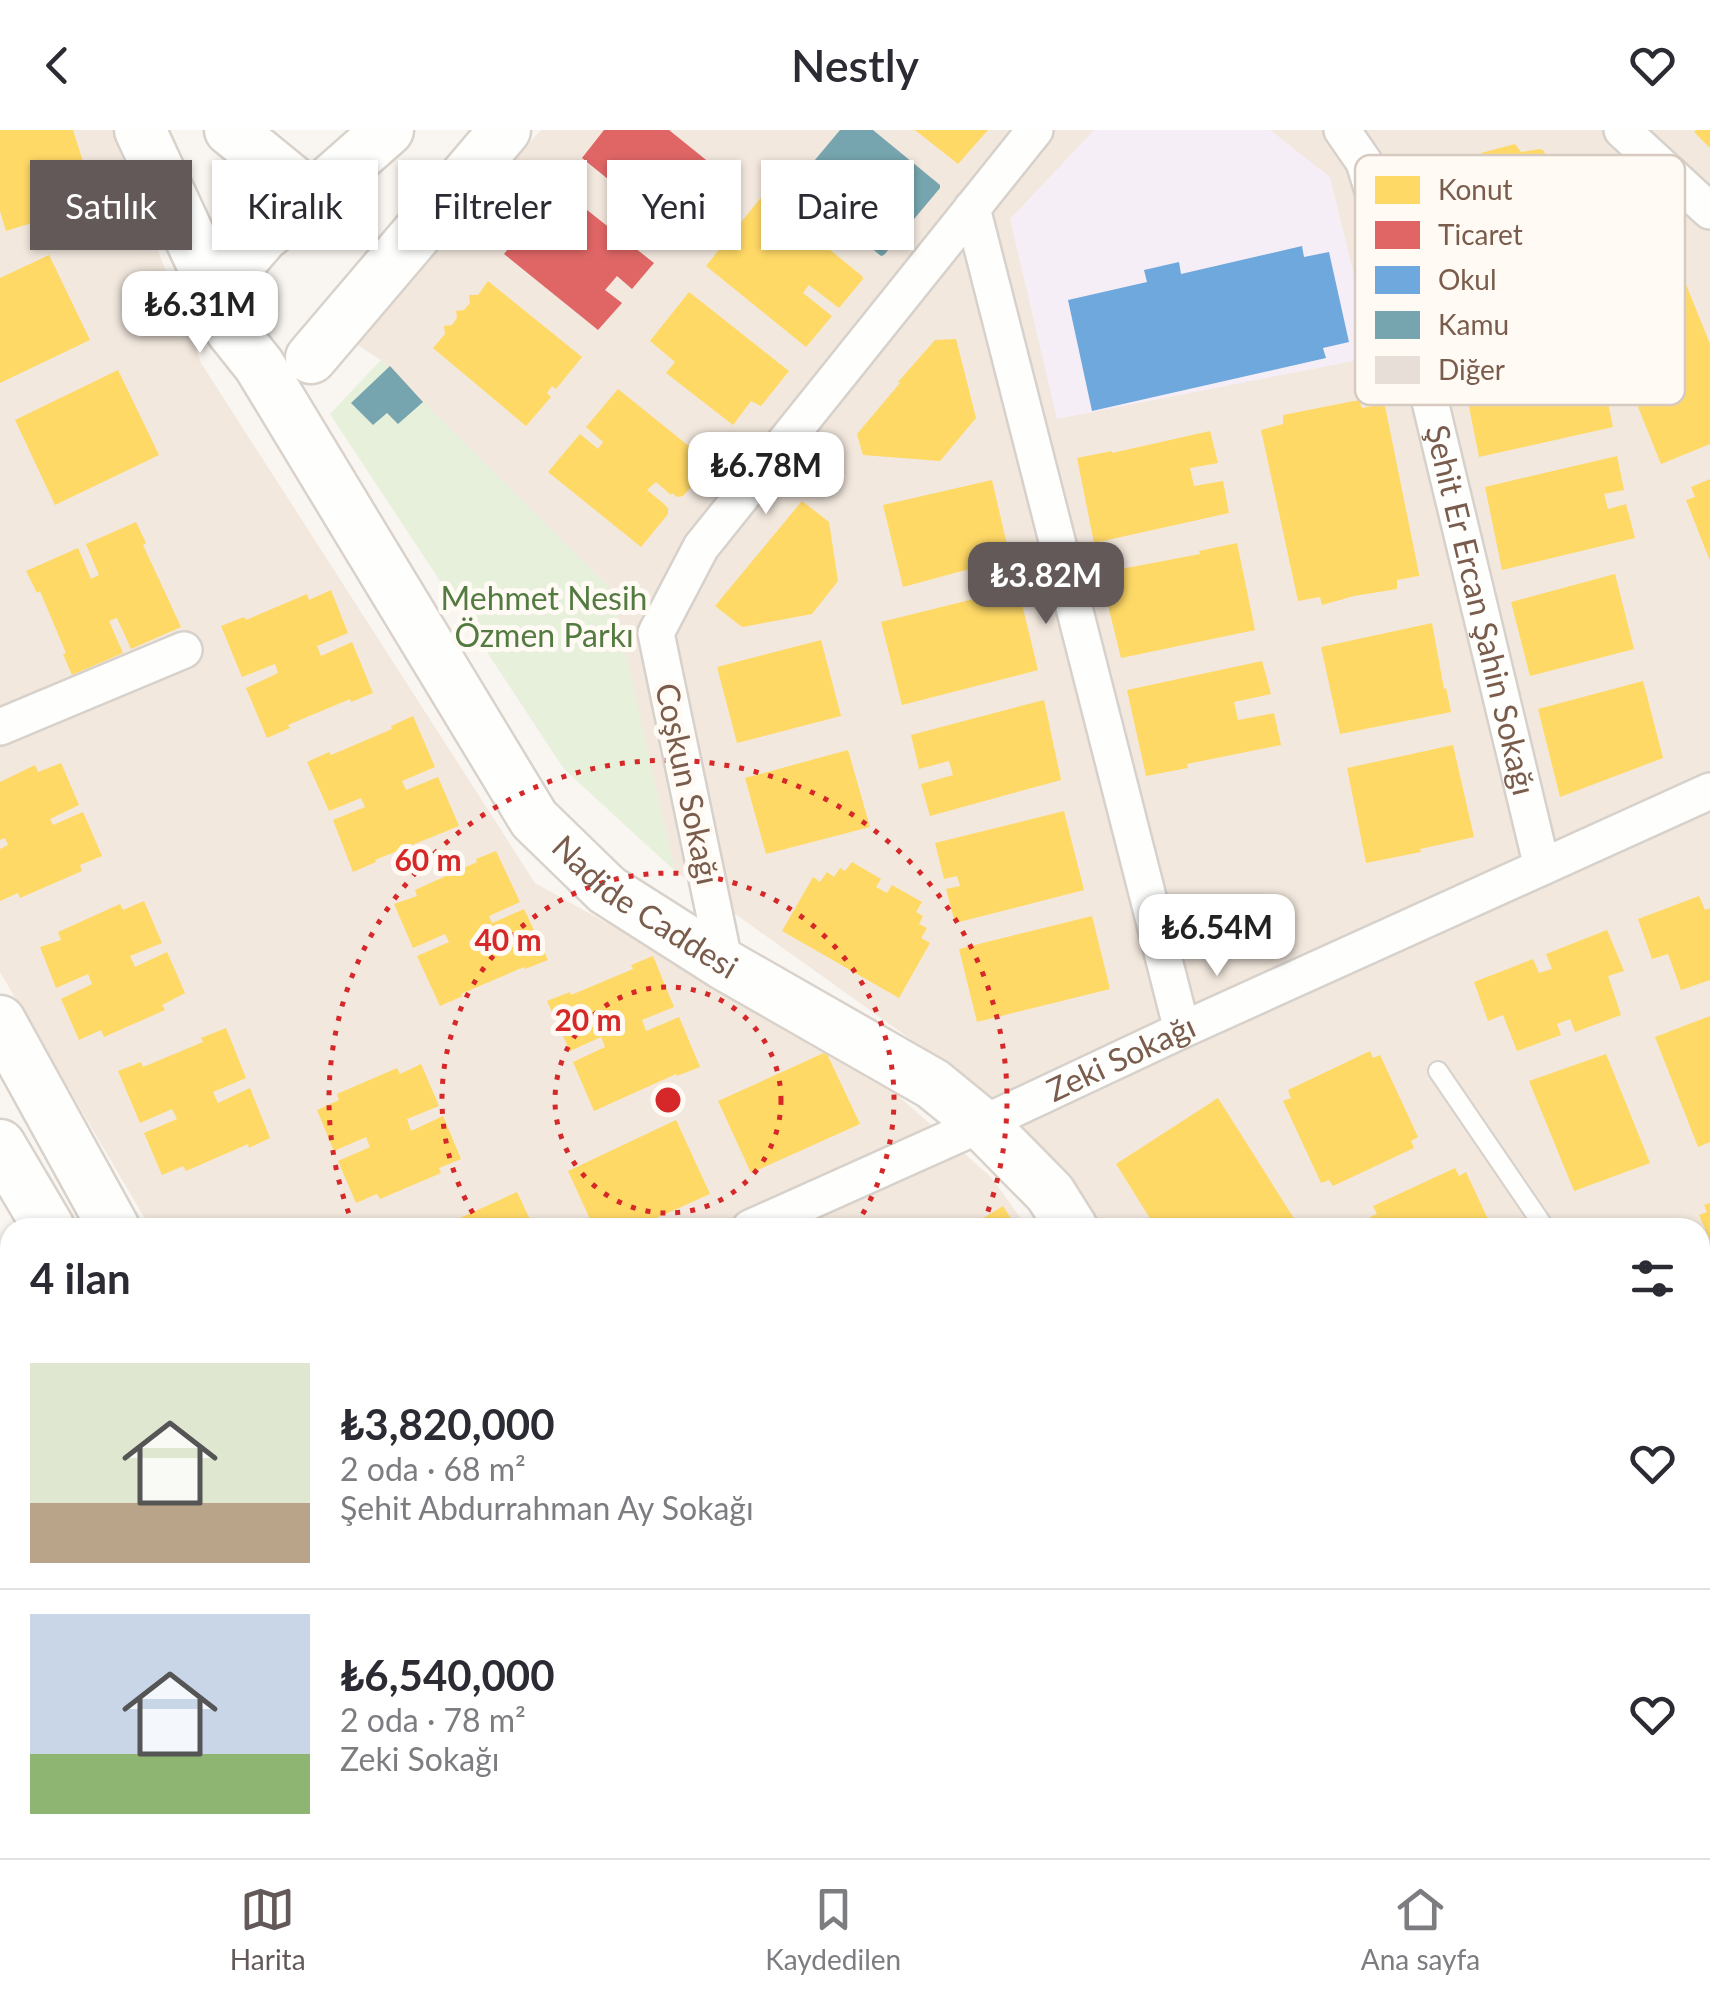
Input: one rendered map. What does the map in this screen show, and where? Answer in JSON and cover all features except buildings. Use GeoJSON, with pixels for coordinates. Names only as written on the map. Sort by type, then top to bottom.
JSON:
{"type":"FeatureCollection","features":[{"type":"Feature","properties":{"kind":"main road","name":"Nadide Caddesi"},"geometry":{"type":"LineString","coordinates":[[140,130],[231,330],[258,364],[534,819],[607,890],[725,965],[933,1084],[982,1124],[1050,1193],[1066,1218]]}},
{"type":"Feature","properties":{"kind":"main road"},"geometry":{"type":"LineString","coordinates":[[230,130],[267,160]]}},
{"type":"Feature","properties":{"kind":"main road"},"geometry":{"type":"LineString","coordinates":[[353,160],[388,130]]}},
{"type":"Feature","properties":{"kind":"main road"},"geometry":{"type":"LineString","coordinates":[[258,364],[284,367],[311,358],[505,130]]}},
{"type":"Feature","properties":{"kind":"main road"},"geometry":{"type":"LineString","coordinates":[[220,302],[231,273],[250,250]]}},
{"type":"Feature","properties":{"kind":"main road","name":"Nadide Caddesi"},"geometry":{"type":"LineString","coordinates":[[311,358],[327,477]]}},
{"type":"Feature","properties":{"kind":"main road"},"geometry":{"type":"LineString","coordinates":[[0,1022],[108,1218]]}},
{"type":"Feature","properties":{"kind":"main road"},"geometry":{"type":"LineString","coordinates":[[0,1146],[43,1218]]}},
{"type":"Feature","properties":{"kind":"street","name":"Coşkun Sokağı"},"geometry":{"type":"LineString","coordinates":[[725,965],[656,633],[701,547],[1035,130]]}},
{"type":"Feature","properties":{"kind":"street","name":"Şehit Er Ercan Şahin Sokağı"},"geometry":{"type":"LineString","coordinates":[[1342,130],[1359,155]]}},
{"type":"Feature","properties":{"kind":"street"},"geometry":{"type":"LineString","coordinates":[[1622,130],[1649,155]]}},
{"type":"Feature","properties":{"kind":"street"},"geometry":{"type":"LineString","coordinates":[[1685,188],[1710,211]]}},
{"type":"Feature","properties":{"kind":"street"},"geometry":{"type":"LineString","coordinates":[[972,208],[1182,1030]]}},
{"type":"Feature","properties":{"kind":"street","name":"Şehit Er Ercan Şahin Sokağı"},"geometry":{"type":"LineString","coordinates":[[1430,405],[1542,868]]}},
{"type":"Feature","properties":{"kind":"street"},"geometry":{"type":"LineString","coordinates":[[0,727],[184,650]]}},
{"type":"Feature","properties":{"kind":"street","name":"Zeki Sokağı"},"geometry":{"type":"LineString","coordinates":[[772,1218],[1710,791]]}},
{"type":"Feature","properties":{"kind":"lane"},"geometry":{"type":"LineString","coordinates":[[1438,1071],[1539,1218]]}},
{"type":"Feature","properties":{"kind":"shaded area"},"geometry":{"type":"Polygon","coordinates":[[[0,130],[112,130],[123,160],[30,160],[30,250],[158,250],[201,363],[535,883],[865,1067],[991,1177],[1021,1218],[145,1218],[0,972],[0,130]]]}},
{"type":"Feature","properties":{"kind":"shaded area"},"geometry":{"type":"Polygon","coordinates":[[[541,130],[1710,130],[1710,1218],[1070,1218],[972,1083],[675,871],[610,589],[381,360],[353,342],[435,250],[587,250],[587,160],[514,160],[541,130]]]}},
{"type":"Feature","properties":{"kind":"shaded area"},"geometry":{"type":"Polygon","coordinates":[[[1094,130],[1270,130],[1330,177],[1355,279],[1355,361],[1057,419],[1010,219],[1094,130]]]}},
{"type":"Feature","properties":{"kind":"green space","name":"Mehmet Nesih Özmen Parkı"},"geometry":{"type":"Polygon","coordinates":[[[381,360],[611,589],[675,871],[564,769],[330,414],[381,360]]]}}]}
